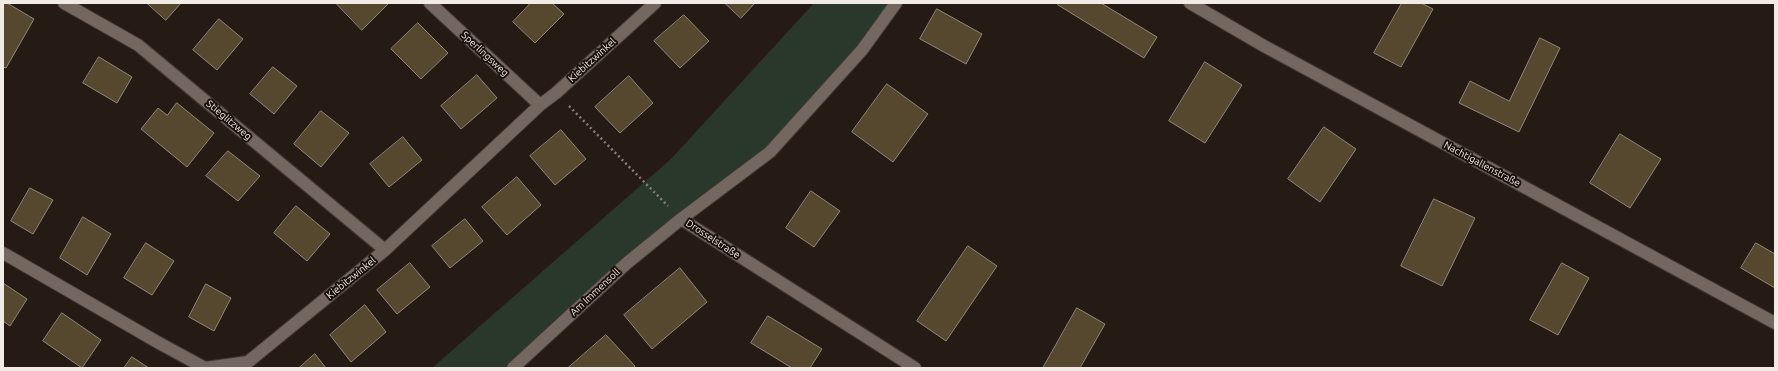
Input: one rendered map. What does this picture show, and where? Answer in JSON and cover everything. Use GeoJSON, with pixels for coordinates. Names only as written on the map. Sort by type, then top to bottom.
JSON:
{"type":"FeatureCollection","features":[{"type":"Feature","properties":{"kind":"street","name":"Stieglitzweg"},"geometry":{"type":"LineString","coordinates":[[64,3],[138,45],[385,250]]}},
{"type":"Feature","properties":{"kind":"street","name":"Sperlingsweg"},"geometry":{"type":"LineString","coordinates":[[430,3],[540,105]]}},
{"type":"Feature","properties":{"kind":"street","name":"Kiebitzwinkel"},"geometry":{"type":"LineString","coordinates":[[3,253],[205,368],[248,362],[385,250],[540,105],[556,93],[655,3]]}},
{"type":"Feature","properties":{"kind":"street","name":"Drosselstraße"},"geometry":{"type":"LineString","coordinates":[[896,3],[862,50],[770,152],[680,219],[915,368]]}},
{"type":"Feature","properties":{"kind":"street","name":"Nachtigallenstraße"},"geometry":{"type":"LineString","coordinates":[[1190,3],[1264,46],[1775,323]]}},
{"type":"Feature","properties":{"kind":"street","name":"Am Immensoll"},"geometry":{"type":"LineString","coordinates":[[513,368],[627,263],[680,219]]}},
{"type":"Feature","properties":{"kind":"path"},"geometry":{"type":"LineString","coordinates":[[556,93],[680,219]]}},
{"type":"Feature","properties":{"kind":"green space"},"geometry":{"type":"Polygon","coordinates":[[[814,3],[896,3],[770,152],[681,219],[513,368],[432,368],[671,159],[814,3]]]}},
{"type":"Feature","properties":{"kind":"building"},"geometry":{"type":"Polygon","coordinates":[[[4,3],[7,3],[34,19],[6,68],[3,67],[4,3]]]}},
{"type":"Feature","properties":{"kind":"building"},"geometry":{"type":"Polygon","coordinates":[[[147,3],[181,3],[166,20],[147,3]]]}},
{"type":"Feature","properties":{"kind":"building"},"geometry":{"type":"Polygon","coordinates":[[[336,3],[389,3],[362,30],[336,3]]]}},
{"type":"Feature","properties":{"kind":"building"},"geometry":{"type":"Polygon","coordinates":[[[531,3],[552,3],[564,14],[535,43],[513,22],[531,3]]]}},
{"type":"Feature","properties":{"kind":"building"},"geometry":{"type":"Polygon","coordinates":[[[725,3],[755,3],[741,18],[725,3]]]}},
{"type":"Feature","properties":{"kind":"building"},"geometry":{"type":"Polygon","coordinates":[[[1059,3],[1101,3],[1157,37],[1144,58],[1058,5],[1059,3]]]}},
{"type":"Feature","properties":{"kind":"building"},"geometry":{"type":"Polygon","coordinates":[[[1402,3],[1421,3],[1433,9],[1401,67],[1374,53],[1402,3]]]}},
{"type":"Feature","properties":{"kind":"building"},"geometry":{"type":"Polygon","coordinates":[[[937,9],[982,34],[966,64],[920,39],[937,9]]]}},
{"type":"Feature","properties":{"kind":"building"},"geometry":{"type":"Polygon","coordinates":[[[684,15],[709,41],[680,68],[654,41],[684,15]]]}},
{"type":"Feature","properties":{"kind":"building"},"geometry":{"type":"Polygon","coordinates":[[[219,19],[243,39],[217,70],[193,50],[219,19]]]}},
{"type":"Feature","properties":{"kind":"building"},"geometry":{"type":"Polygon","coordinates":[[[418,23],[448,53],[421,79],[391,49],[418,23]]]}},
{"type":"Feature","properties":{"kind":"building"},"geometry":{"type":"Polygon","coordinates":[[[1540,38],[1560,48],[1519,132],[1459,103],[1470,81],[1509,101],[1540,38]]]}},
{"type":"Feature","properties":{"kind":"building"},"geometry":{"type":"Polygon","coordinates":[[[99,57],[132,77],[117,103],[83,83],[99,57]]]}},
{"type":"Feature","properties":{"kind":"building"},"geometry":{"type":"Polygon","coordinates":[[[1205,62],[1242,85],[1205,143],[1169,121],[1205,62]]]}},
{"type":"Feature","properties":{"kind":"building"},"geometry":{"type":"Polygon","coordinates":[[[273,67],[297,86],[274,114],[250,94],[273,67]]]}},
{"type":"Feature","properties":{"kind":"building"},"geometry":{"type":"Polygon","coordinates":[[[477,75],[497,98],[461,129],[441,106],[477,75]]]}},
{"type":"Feature","properties":{"kind":"building"},"geometry":{"type":"Polygon","coordinates":[[[629,76],[653,103],[620,133],[595,107],[629,76]]]}},
{"type":"Feature","properties":{"kind":"building"},"geometry":{"type":"Polygon","coordinates":[[[887,84],[928,114],[893,162],[852,132],[887,84]]]}},
{"type":"Feature","properties":{"kind":"building"},"geometry":{"type":"Polygon","coordinates":[[[177,103],[214,133],[187,167],[141,129],[158,108],[167,115],[177,103]]]}},
{"type":"Feature","properties":{"kind":"building"},"geometry":{"type":"Polygon","coordinates":[[[321,111],[349,133],[321,167],[294,144],[321,111]]]}},
{"type":"Feature","properties":{"kind":"building"},"geometry":{"type":"Polygon","coordinates":[[[1324,127],[1356,149],[1320,202],[1288,179],[1324,127]]]}},
{"type":"Feature","properties":{"kind":"building"},"geometry":{"type":"Polygon","coordinates":[[[561,130],[586,159],[555,185],[530,156],[561,130]]]}},
{"type":"Feature","properties":{"kind":"building"},"geometry":{"type":"Polygon","coordinates":[[[1620,134],[1661,159],[1630,208],[1590,183],[1620,134]]]}},
{"type":"Feature","properties":{"kind":"building"},"geometry":{"type":"Polygon","coordinates":[[[403,137],[422,160],[389,187],[370,164],[403,137]]]}},
{"type":"Feature","properties":{"kind":"building"},"geometry":{"type":"Polygon","coordinates":[[[228,151],[260,176],[238,201],[206,176],[228,151]]]}},
{"type":"Feature","properties":{"kind":"building"},"geometry":{"type":"Polygon","coordinates":[[[517,177],[541,205],[507,235],[482,207],[517,177]]]}},
{"type":"Feature","properties":{"kind":"building"},"geometry":{"type":"Polygon","coordinates":[[[30,188],[53,200],[33,234],[11,221],[30,188]]]}},
{"type":"Feature","properties":{"kind":"building"},"geometry":{"type":"Polygon","coordinates":[[[811,191],[840,211],[814,247],[786,228],[811,191]]]}},
{"type":"Feature","properties":{"kind":"building"},"geometry":{"type":"Polygon","coordinates":[[[1434,199],[1475,218],[1442,286],[1401,266],[1434,199]]]}},
{"type":"Feature","properties":{"kind":"building"},"geometry":{"type":"Polygon","coordinates":[[[296,206],[330,234],[307,261],[274,233],[296,206]]]}},
{"type":"Feature","properties":{"kind":"building"},"geometry":{"type":"Polygon","coordinates":[[[83,217],[111,234],[87,275],[60,258],[83,217]]]}},
{"type":"Feature","properties":{"kind":"building"},"geometry":{"type":"Polygon","coordinates":[[[465,219],[483,241],[450,268],[432,246],[465,219]]]}},
{"type":"Feature","properties":{"kind":"building"},"geometry":{"type":"Polygon","coordinates":[[[146,243],[174,261],[152,295],[124,278],[146,243]]]}},
{"type":"Feature","properties":{"kind":"building"},"geometry":{"type":"Polygon","coordinates":[[[1756,243],[1775,254],[1775,288],[1741,268],[1756,243]]]}},
{"type":"Feature","properties":{"kind":"building"},"geometry":{"type":"Polygon","coordinates":[[[968,246],[997,266],[946,341],[917,321],[968,246]]]}},
{"type":"Feature","properties":{"kind":"building"},"geometry":{"type":"Polygon","coordinates":[[[410,263],[430,287],[397,314],[377,290],[410,263]]]}},
{"type":"Feature","properties":{"kind":"building"},"geometry":{"type":"Polygon","coordinates":[[[1562,263],[1589,278],[1558,335],[1530,320],[1562,263]]]}},
{"type":"Feature","properties":{"kind":"building"},"geometry":{"type":"Polygon","coordinates":[[[680,268],[707,302],[652,349],[624,315],[680,268]]]}},
{"type":"Feature","properties":{"kind":"building"},"geometry":{"type":"Polygon","coordinates":[[[3,283],[27,299],[10,326],[3,321],[3,283]]]}},
{"type":"Feature","properties":{"kind":"building"},"geometry":{"type":"Polygon","coordinates":[[[206,284],[231,298],[214,331],[189,317],[206,284]]]}},
{"type":"Feature","properties":{"kind":"building"},"geometry":{"type":"Polygon","coordinates":[[[365,305],[386,332],[351,362],[330,335],[365,305]]]}},
{"type":"Feature","properties":{"kind":"building"},"geometry":{"type":"Polygon","coordinates":[[[1077,308],[1105,324],[1080,368],[1043,368],[1077,308]]]}},
{"type":"Feature","properties":{"kind":"building"},"geometry":{"type":"Polygon","coordinates":[[[62,313],[101,340],[82,368],[43,341],[62,313]]]}},
{"type":"Feature","properties":{"kind":"building"},"geometry":{"type":"Polygon","coordinates":[[[768,316],[822,349],[810,368],[792,368],[751,343],[768,316]]]}},
{"type":"Feature","properties":{"kind":"building"},"geometry":{"type":"Polygon","coordinates":[[[606,335],[635,366],[633,368],[568,368],[606,335]]]}},
{"type":"Feature","properties":{"kind":"building"},"geometry":{"type":"Polygon","coordinates":[[[315,354],[326,368],[299,368],[315,354]]]}},
{"type":"Feature","properties":{"kind":"building"},"geometry":{"type":"Polygon","coordinates":[[[132,357],[149,368],[124,368],[132,357]]]}}]}
